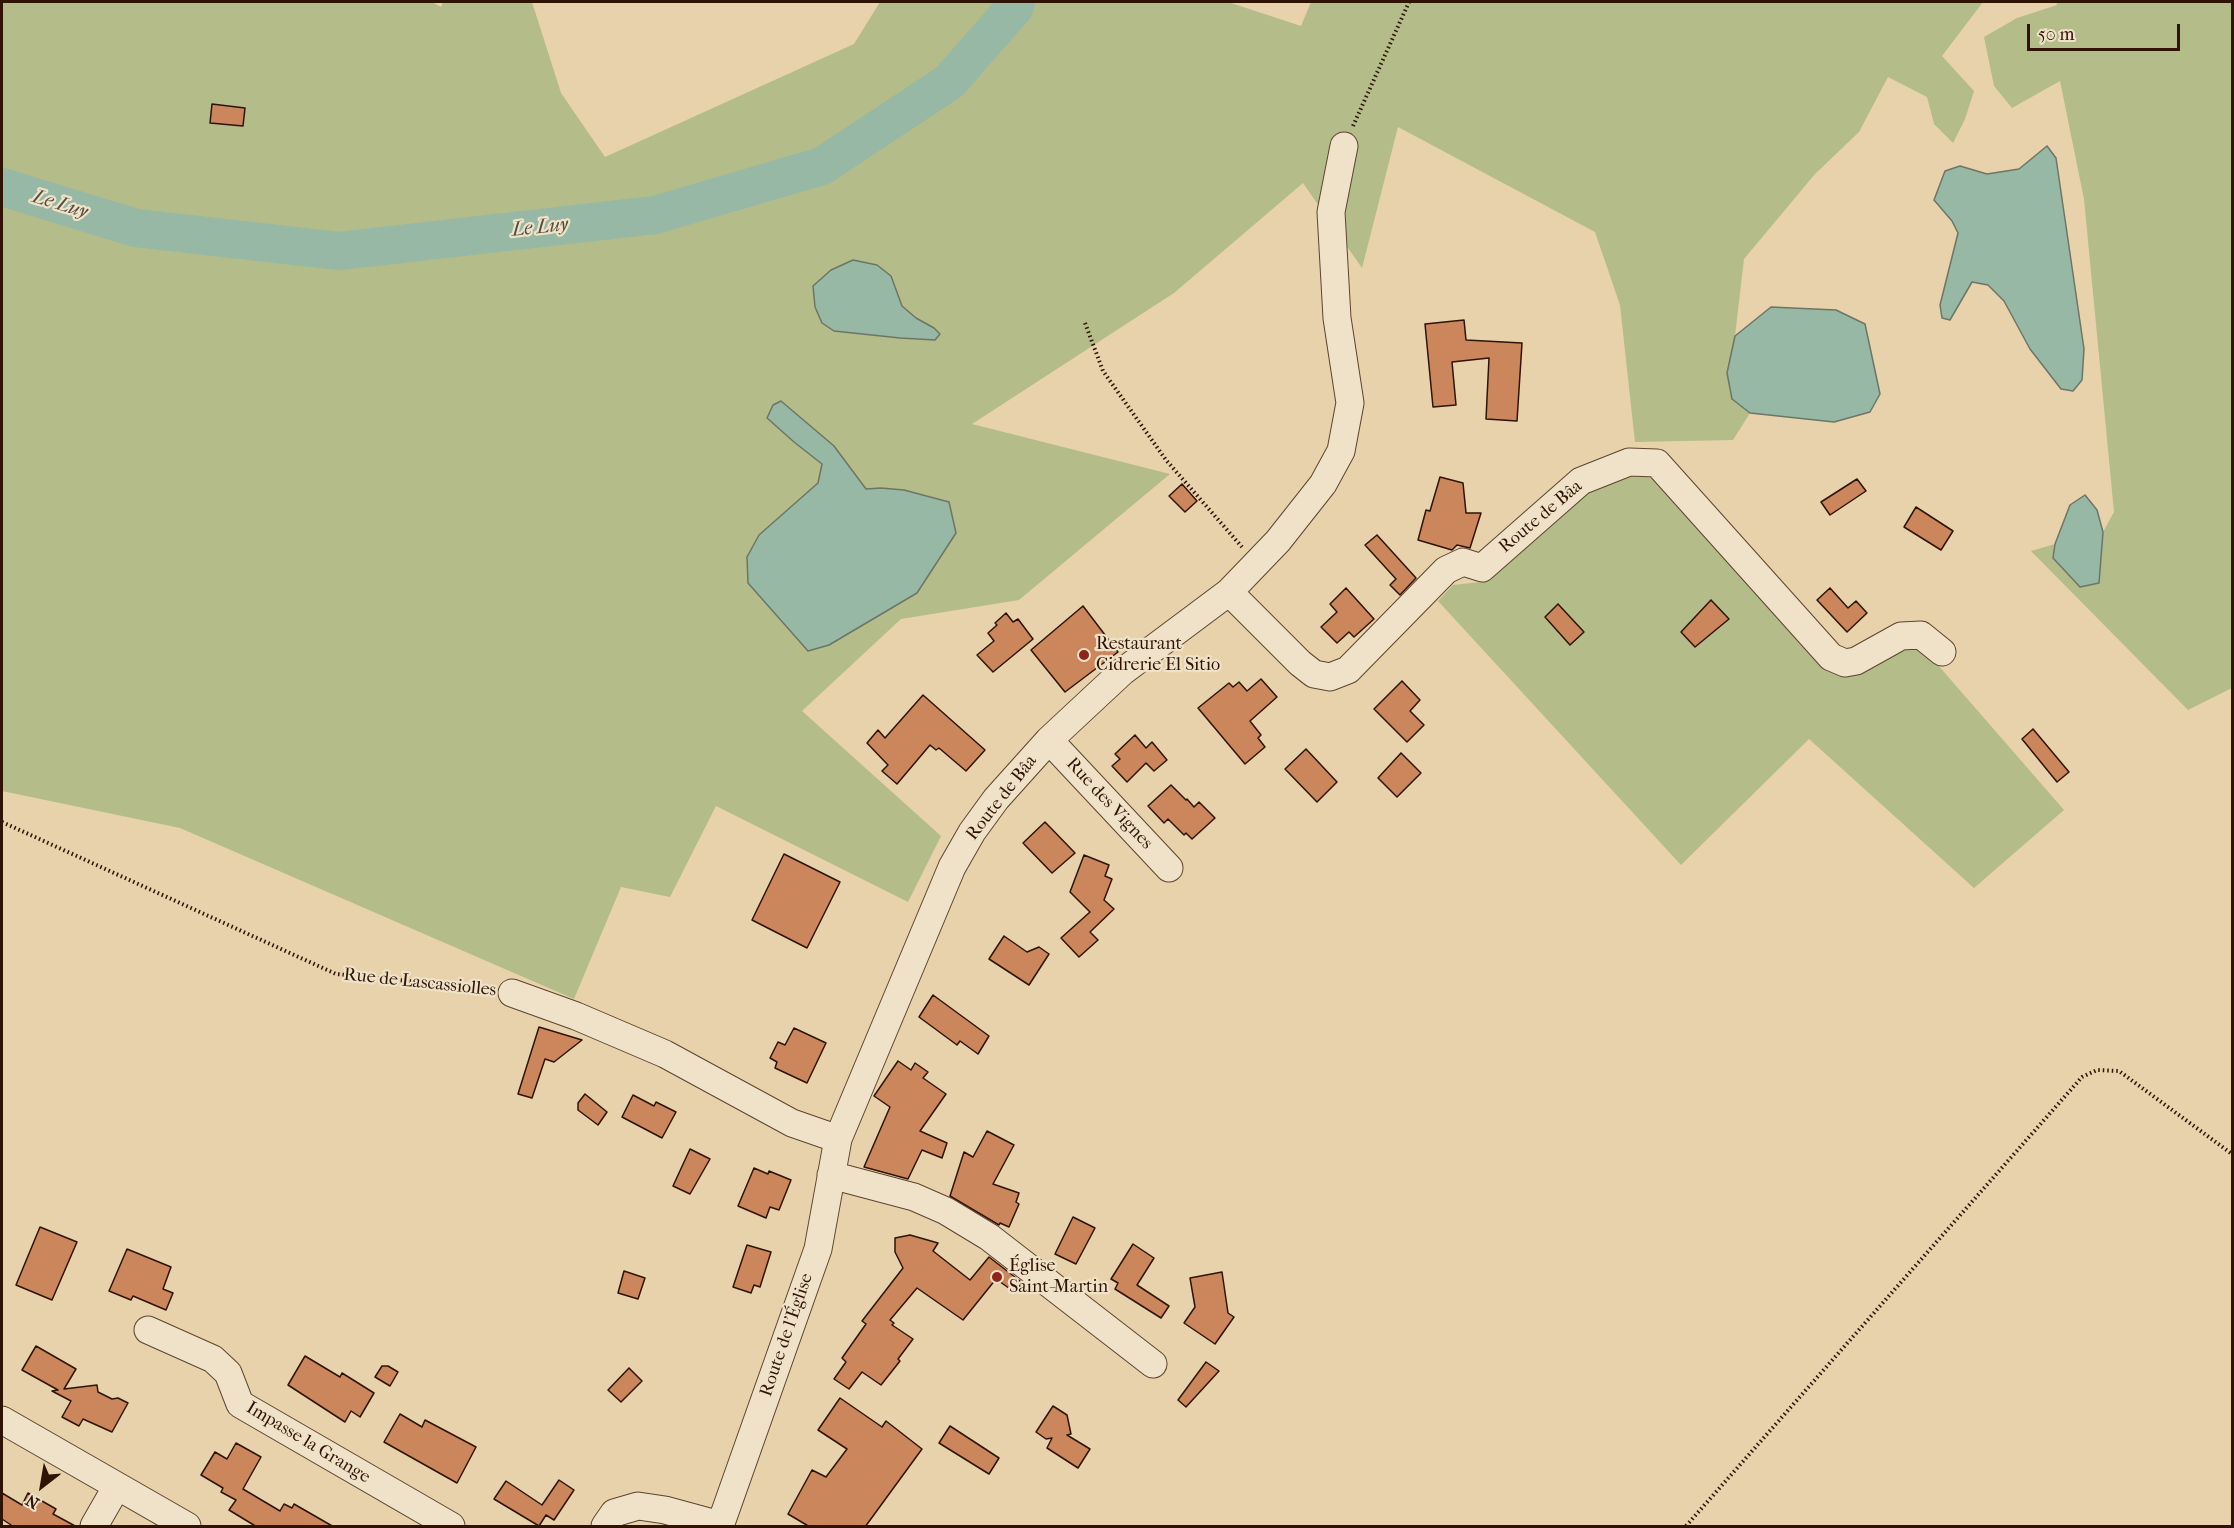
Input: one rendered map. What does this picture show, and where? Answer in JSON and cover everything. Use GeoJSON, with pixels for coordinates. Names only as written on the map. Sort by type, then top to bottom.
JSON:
{"type":"FeatureCollection","features":[{"type":"Feature","properties":{"kind":"street","name":"Route de Bâa"},"geometry":{"type":"LineString","coordinates":[[838,1139],[952,867],[972,832],[996,799],[1049,740],[1122,672],[1229,592],[1278,541],[1323,484],[1341,451],[1350,403],[1337,318],[1331,212],[1344,146]]}},
{"type":"Feature","properties":{"kind":"street","name":"Route de Bâa"},"geometry":{"type":"LineString","coordinates":[[1229,592],[1300,663],[1314,674],[1330,677],[1348,669],[1446,570],[1463,562],[1482,568],[1581,481],[1629,462],[1656,463],[1831,657],[1845,663],[1856,661],[1901,636],[1921,635],[1942,652]]}},
{"type":"Feature","properties":{"kind":"street","name":"Rue des Vignes"},"geometry":{"type":"LineString","coordinates":[[1049,740],[1169,868]]}},
{"type":"Feature","properties":{"kind":"street","name":"Rue de Lascassiolles"},"geometry":{"type":"LineString","coordinates":[[512,993],[576,1016],[665,1054],[792,1123],[838,1139]]}},
{"type":"Feature","properties":{"kind":"street","name":"Route de l'Église"},"geometry":{"type":"LineString","coordinates":[[720,1526],[818,1249],[838,1139]]}},
{"type":"Feature","properties":{"kind":"street"},"geometry":{"type":"LineString","coordinates":[[831,1175],[842,1176],[914,1197],[946,1211],[988,1237],[1153,1364]]}},
{"type":"Feature","properties":{"kind":"street","name":"Impasse la Grange"},"geometry":{"type":"LineString","coordinates":[[148,1330],[213,1359],[228,1373],[240,1404],[451,1527]]}},
{"type":"Feature","properties":{"kind":"street"},"geometry":{"type":"LineString","coordinates":[[2,1420],[187,1527]]}},
{"type":"Feature","properties":{"kind":"street"},"geometry":{"type":"LineString","coordinates":[[94,1527],[117,1486]]}},
{"type":"Feature","properties":{"kind":"street"},"geometry":{"type":"LineString","coordinates":[[605,1527],[614,1513],[638,1506],[665,1510],[720,1526]]}},
{"type":"Feature","properties":{"kind":"path"},"geometry":{"type":"LineString","coordinates":[[1344,146],[1409,2]]}},
{"type":"Feature","properties":{"kind":"path"},"geometry":{"type":"LineString","coordinates":[[1085,323],[1103,371],[1166,460],[1257,563]]}},
{"type":"Feature","properties":{"kind":"path","name":"Rue de Lascassiolles"},"geometry":{"type":"LineString","coordinates":[[2,822],[336,974],[458,985],[512,993]]}},
{"type":"Feature","properties":{"kind":"path"},"geometry":{"type":"LineString","coordinates":[[1686,1527],[2082,1077],[2097,1070],[2119,1071],[2232,1154]]}},
{"type":"Feature","properties":{"kind":"green space"},"geometry":{"type":"Polygon","coordinates":[[[2,2],[432,2],[441,7],[443,2],[532,2],[561,93],[605,157],[854,44],[880,2],[1228,2],[1301,26],[1311,2],[1983,2],[1942,56],[1974,91],[1965,119],[1953,143],[1934,124],[1927,97],[1888,77],[1859,132],[1815,174],[1744,259],[1735,336],[1727,373],[1732,399],[1750,413],[1733,440],[1635,442],[1620,305],[1595,232],[1398,127],[1362,268],[1303,183],[1174,293],[972,424],[1170,474],[1019,600],[901,619],[802,711],[941,836],[908,902],[716,806],[670,897],[621,887],[574,999],[180,828],[2,791],[2,2]]]}},
{"type":"Feature","properties":{"kind":"green space"},"geometry":{"type":"Polygon","coordinates":[[[2056,2],[2232,2],[2232,688],[2188,710],[2031,551],[2055,544],[2053,558],[2098,583],[2103,532],[2114,512],[2084,199],[2060,81],[2012,108],[1994,86],[1984,37],[2017,18],[2057,5],[2056,2]]]}},
{"type":"Feature","properties":{"kind":"green space"},"geometry":{"type":"Polygon","coordinates":[[[1645,468],[1833,669],[1899,647],[1924,649],[2064,810],[1974,888],[1809,739],[1681,865],[1438,601],[1453,585],[1480,582],[1581,493],[1645,468]]]}},
{"type":"Feature","properties":{"kind":"shaded area"},"geometry":{"type":"Polygon","coordinates":[[[2047,146],[2056,158],[2084,349],[2082,380],[2073,391],[2061,389],[2030,349],[2004,301],[1988,285],[1972,282],[1950,320],[1942,318],[1940,305],[1958,233],[1952,221],[1934,200],[1945,171],[1960,166],[1987,174],[2019,169],[2047,146]]]}},
{"type":"Feature","properties":{"kind":"shaded area"},"geometry":{"type":"Polygon","coordinates":[[[853,260],[877,265],[891,276],[902,306],[940,334],[935,340],[834,331],[822,323],[815,307],[813,286],[831,270],[853,260]]]}},
{"type":"Feature","properties":{"kind":"shaded area"},"geometry":{"type":"Polygon","coordinates":[[[1771,307],[1836,310],[1865,324],[1880,394],[1870,412],[1834,422],[1750,413],[1732,399],[1727,373],[1735,336],[1771,307]]]}},
{"type":"Feature","properties":{"kind":"shaded area"},"geometry":{"type":"Polygon","coordinates":[[[781,401],[834,446],[866,489],[904,490],[949,502],[956,533],[917,593],[829,645],[808,651],[748,583],[747,557],[759,535],[818,483],[822,464],[767,418],[773,405],[781,401]]]}},
{"type":"Feature","properties":{"kind":"shaded area"},"geometry":{"type":"Polygon","coordinates":[[[2085,495],[2097,510],[2103,532],[2099,583],[2080,587],[2053,558],[2055,544],[2070,505],[2085,495]]]}},
{"type":"Feature","properties":{"kind":"building"},"geometry":{"type":"Polygon","coordinates":[[[212,104],[245,108],[243,126],[210,123],[212,104]]]}},
{"type":"Feature","properties":{"kind":"building"},"geometry":{"type":"Polygon","coordinates":[[[1464,320],[1466,340],[1522,343],[1517,421],[1486,419],[1489,358],[1452,362],[1456,405],[1433,407],[1425,324],[1464,320]]]}},
{"type":"Feature","properties":{"kind":"building"},"geometry":{"type":"Polygon","coordinates":[[[1440,477],[1463,483],[1466,513],[1481,513],[1470,548],[1457,545],[1452,550],[1418,540],[1426,510],[1430,511],[1440,477]]]}},
{"type":"Feature","properties":{"kind":"building"},"geometry":{"type":"Polygon","coordinates":[[[1857,479],[1866,491],[1830,515],[1821,502],[1857,479]]]}},
{"type":"Feature","properties":{"kind":"building"},"geometry":{"type":"Polygon","coordinates":[[[1182,484],[1197,501],[1185,512],[1169,496],[1182,484]]]}},
{"type":"Feature","properties":{"kind":"building"},"geometry":{"type":"Polygon","coordinates":[[[1916,507],[1953,531],[1941,550],[1904,527],[1916,507]]]}},
{"type":"Feature","properties":{"kind":"building"},"geometry":{"type":"Polygon","coordinates":[[[1377,535],[1416,578],[1400,595],[1390,585],[1396,579],[1365,545],[1377,535]]]}},
{"type":"Feature","properties":{"kind":"building"},"geometry":{"type":"Polygon","coordinates":[[[1346,588],[1374,619],[1354,637],[1349,632],[1337,643],[1321,627],[1337,612],[1330,604],[1346,588]]]}},
{"type":"Feature","properties":{"kind":"building"},"geometry":{"type":"Polygon","coordinates":[[[1830,588],[1848,608],[1856,601],[1867,613],[1847,632],[1817,600],[1830,588]]]}},
{"type":"Feature","properties":{"kind":"building"},"geometry":{"type":"Polygon","coordinates":[[[1711,600],[1729,619],[1695,647],[1681,632],[1711,600]]]}},
{"type":"Feature","properties":{"kind":"building"},"geometry":{"type":"Polygon","coordinates":[[[1558,604],[1584,632],[1570,645],[1545,617],[1558,604]]]}},
{"type":"Feature","properties":{"kind":"building"},"geometry":{"type":"Polygon","coordinates":[[[1083,606],[1118,652],[1065,692],[1031,650],[1083,606]]]}},
{"type":"Feature","properties":{"kind":"building"},"geometry":{"type":"Polygon","coordinates":[[[1006,613],[1013,622],[1018,619],[1033,639],[993,672],[977,655],[994,641],[988,633],[1006,613]]]}},
{"type":"Feature","properties":{"kind":"building"},"geometry":{"type":"Polygon","coordinates":[[[1261,679],[1277,697],[1250,721],[1261,735],[1258,738],[1265,747],[1245,764],[1198,708],[1229,683],[1233,687],[1239,682],[1247,691],[1261,679]]]}},
{"type":"Feature","properties":{"kind":"building"},"geometry":{"type":"Polygon","coordinates":[[[1402,681],[1420,700],[1410,711],[1424,725],[1407,742],[1374,709],[1402,681]]]}},
{"type":"Feature","properties":{"kind":"building"},"geometry":{"type":"Polygon","coordinates":[[[923,695],[985,750],[966,771],[939,748],[936,750],[930,745],[897,784],[882,771],[888,765],[867,743],[878,730],[885,738],[923,695]]]}},
{"type":"Feature","properties":{"kind":"building"},"geometry":{"type":"Polygon","coordinates":[[[2033,729],[2069,772],[2057,782],[2022,739],[2033,729]]]}},
{"type":"Feature","properties":{"kind":"building"},"geometry":{"type":"Polygon","coordinates":[[[1135,735],[1146,748],[1152,742],[1167,760],[1154,771],[1146,763],[1127,782],[1112,766],[1120,759],[1115,754],[1135,735]]]}},
{"type":"Feature","properties":{"kind":"building"},"geometry":{"type":"Polygon","coordinates":[[[1306,749],[1337,782],[1317,802],[1285,769],[1306,749]]]}},
{"type":"Feature","properties":{"kind":"building"},"geometry":{"type":"Polygon","coordinates":[[[1401,753],[1421,773],[1397,797],[1378,778],[1401,753]]]}},
{"type":"Feature","properties":{"kind":"building"},"geometry":{"type":"Polygon","coordinates":[[[1171,785],[1194,807],[1199,802],[1215,818],[1192,839],[1186,833],[1184,835],[1168,819],[1164,823],[1148,806],[1171,785]]]}},
{"type":"Feature","properties":{"kind":"building"},"geometry":{"type":"Polygon","coordinates":[[[1045,822],[1075,853],[1052,873],[1023,843],[1045,822]]]}},
{"type":"Feature","properties":{"kind":"building"},"geometry":{"type":"Polygon","coordinates":[[[784,854],[840,882],[807,948],[752,920],[784,854]]]}},
{"type":"Feature","properties":{"kind":"building"},"geometry":{"type":"Polygon","coordinates":[[[1084,855],[1109,865],[1105,876],[1112,879],[1104,900],[1114,909],[1090,932],[1098,940],[1079,957],[1061,938],[1090,912],[1070,892],[1084,855]]]}},
{"type":"Feature","properties":{"kind":"building"},"geometry":{"type":"Polygon","coordinates":[[[1004,936],[1027,952],[1039,947],[1049,954],[1029,985],[989,959],[1004,936]]]}},
{"type":"Feature","properties":{"kind":"building"},"geometry":{"type":"Polygon","coordinates":[[[933,995],[989,1036],[978,1054],[960,1041],[957,1045],[919,1017],[933,995]]]}},
{"type":"Feature","properties":{"kind":"building"},"geometry":{"type":"Polygon","coordinates":[[[539,1027],[582,1040],[554,1062],[545,1059],[532,1098],[518,1094],[539,1027]]]}},
{"type":"Feature","properties":{"kind":"building"},"geometry":{"type":"Polygon","coordinates":[[[794,1028],[826,1043],[807,1083],[775,1068],[777,1062],[770,1058],[778,1042],[785,1045],[794,1028]]]}},
{"type":"Feature","properties":{"kind":"building"},"geometry":{"type":"Polygon","coordinates":[[[898,1061],[911,1070],[915,1063],[928,1072],[923,1078],[946,1094],[920,1131],[947,1143],[942,1158],[922,1150],[908,1179],[864,1167],[890,1107],[874,1096],[898,1061]]]}},
{"type":"Feature","properties":{"kind":"building"},"geometry":{"type":"Polygon","coordinates":[[[585,1094],[607,1112],[598,1125],[578,1110],[578,1103],[585,1094]]]}},
{"type":"Feature","properties":{"kind":"building"},"geometry":{"type":"Polygon","coordinates":[[[633,1095],[654,1106],[656,1102],[676,1112],[662,1138],[622,1117],[633,1095]]]}},
{"type":"Feature","properties":{"kind":"building"},"geometry":{"type":"Polygon","coordinates":[[[987,1131],[1014,1145],[993,1184],[1019,1193],[1016,1202],[1019,1204],[1009,1227],[1000,1223],[999,1225],[950,1196],[964,1152],[973,1157],[987,1131]]]}},
{"type":"Feature","properties":{"kind":"building"},"geometry":{"type":"Polygon","coordinates":[[[690,1149],[710,1159],[690,1194],[673,1186],[690,1149]]]}},
{"type":"Feature","properties":{"kind":"building"},"geometry":{"type":"Polygon","coordinates":[[[754,1168],[791,1180],[779,1210],[770,1207],[766,1218],[738,1206],[754,1168]]]}},
{"type":"Feature","properties":{"kind":"building"},"geometry":{"type":"Polygon","coordinates":[[[1073,1217],[1095,1228],[1076,1264],[1055,1254],[1073,1217]]]}},
{"type":"Feature","properties":{"kind":"building"},"geometry":{"type":"Polygon","coordinates":[[[40,1227],[77,1242],[52,1300],[16,1285],[40,1227]]]}},
{"type":"Feature","properties":{"kind":"building"},"geometry":{"type":"Polygon","coordinates":[[[910,1235],[938,1243],[933,1251],[970,1280],[989,1257],[1020,1281],[1013,1291],[996,1279],[963,1320],[917,1288],[890,1320],[894,1323],[892,1325],[913,1339],[898,1359],[900,1361],[881,1385],[862,1372],[849,1389],[834,1379],[846,1362],[842,1358],[866,1324],[862,1321],[903,1268],[895,1252],[895,1238],[910,1235]]]}},
{"type":"Feature","properties":{"kind":"building"},"geometry":{"type":"Polygon","coordinates":[[[1133,1244],[1154,1258],[1137,1285],[1169,1306],[1161,1318],[1115,1289],[1118,1283],[1111,1279],[1133,1244]]]}},
{"type":"Feature","properties":{"kind":"building"},"geometry":{"type":"Polygon","coordinates":[[[747,1245],[771,1252],[760,1287],[754,1285],[751,1293],[733,1287],[747,1245]]]}},
{"type":"Feature","properties":{"kind":"building"},"geometry":{"type":"Polygon","coordinates":[[[127,1249],[171,1267],[163,1289],[173,1293],[166,1310],[133,1296],[131,1300],[109,1291],[127,1249]]]}},
{"type":"Feature","properties":{"kind":"building"},"geometry":{"type":"Polygon","coordinates":[[[624,1271],[645,1278],[638,1299],[618,1293],[624,1271]]]}},
{"type":"Feature","properties":{"kind":"building"},"geometry":{"type":"Polygon","coordinates":[[[1222,1272],[1228,1313],[1234,1317],[1215,1344],[1184,1323],[1195,1307],[1190,1278],[1222,1272]]]}},
{"type":"Feature","properties":{"kind":"building"},"geometry":{"type":"Polygon","coordinates":[[[36,1346],[76,1369],[64,1389],[97,1385],[98,1392],[128,1403],[112,1432],[83,1419],[79,1426],[62,1417],[71,1401],[52,1391],[58,1390],[22,1370],[36,1346]]]}},
{"type":"Feature","properties":{"kind":"building"},"geometry":{"type":"Polygon","coordinates":[[[305,1356],[340,1377],[342,1373],[374,1393],[360,1417],[351,1411],[345,1422],[288,1385],[305,1356]]]}},
{"type":"Feature","properties":{"kind":"building"},"geometry":{"type":"Polygon","coordinates":[[[1206,1362],[1219,1371],[1186,1407],[1178,1400],[1206,1362]]]}},
{"type":"Feature","properties":{"kind":"building"},"geometry":{"type":"Polygon","coordinates":[[[382,1366],[388,1366],[398,1372],[390,1386],[375,1377],[382,1366]]]}},
{"type":"Feature","properties":{"kind":"building"},"geometry":{"type":"Polygon","coordinates":[[[629,1368],[642,1381],[621,1402],[608,1390],[629,1368]]]}},
{"type":"Feature","properties":{"kind":"building"},"geometry":{"type":"Polygon","coordinates":[[[840,1398],[882,1427],[886,1421],[922,1449],[865,1527],[810,1527],[788,1514],[812,1470],[826,1477],[847,1449],[818,1430],[840,1398]]]}},
{"type":"Feature","properties":{"kind":"building"},"geometry":{"type":"Polygon","coordinates":[[[1053,1406],[1067,1415],[1071,1434],[1067,1435],[1090,1449],[1078,1468],[1047,1448],[1052,1438],[1046,1439],[1036,1432],[1053,1406]]]}},
{"type":"Feature","properties":{"kind":"building"},"geometry":{"type":"Polygon","coordinates":[[[400,1414],[422,1427],[425,1420],[476,1447],[457,1483],[384,1442],[400,1414]]]}},
{"type":"Feature","properties":{"kind":"building"},"geometry":{"type":"Polygon","coordinates":[[[950,1426],[999,1458],[989,1474],[939,1443],[950,1426]]]}},
{"type":"Feature","properties":{"kind":"building"},"geometry":{"type":"Polygon","coordinates":[[[236,1443],[261,1457],[243,1489],[280,1511],[284,1504],[292,1508],[294,1504],[334,1527],[257,1527],[229,1510],[236,1500],[221,1492],[223,1488],[201,1475],[215,1452],[227,1459],[236,1443]]]}},
{"type":"Feature","properties":{"kind":"building"},"geometry":{"type":"Polygon","coordinates":[[[559,1480],[574,1490],[554,1520],[546,1515],[539,1526],[494,1499],[506,1481],[542,1505],[559,1480]]]}},
{"type":"Feature","properties":{"kind":"building"},"geometry":{"type":"Polygon","coordinates":[[[2,1493],[22,1505],[28,1493],[56,1509],[53,1514],[77,1527],[14,1527],[2,1519],[2,1493]]]}},
{"type":"Feature","properties":{"kind":"waterway","name":"Le Luy"},"geometry":{"type":"LineString","coordinates":[[2,187],[136,228],[339,251],[655,215],[822,166],[949,82],[1014,8],[1016,2]]}},
{"type":"Feature","properties":{"kind":"place","name":"Restaurant Cidrerie El Sitio"},"geometry":{"type":"Point","coordinates":[1084,655]}},
{"type":"Feature","properties":{"kind":"place","name":"Église Saint-Martin"},"geometry":{"type":"Point","coordinates":[997,1277]}}]}
